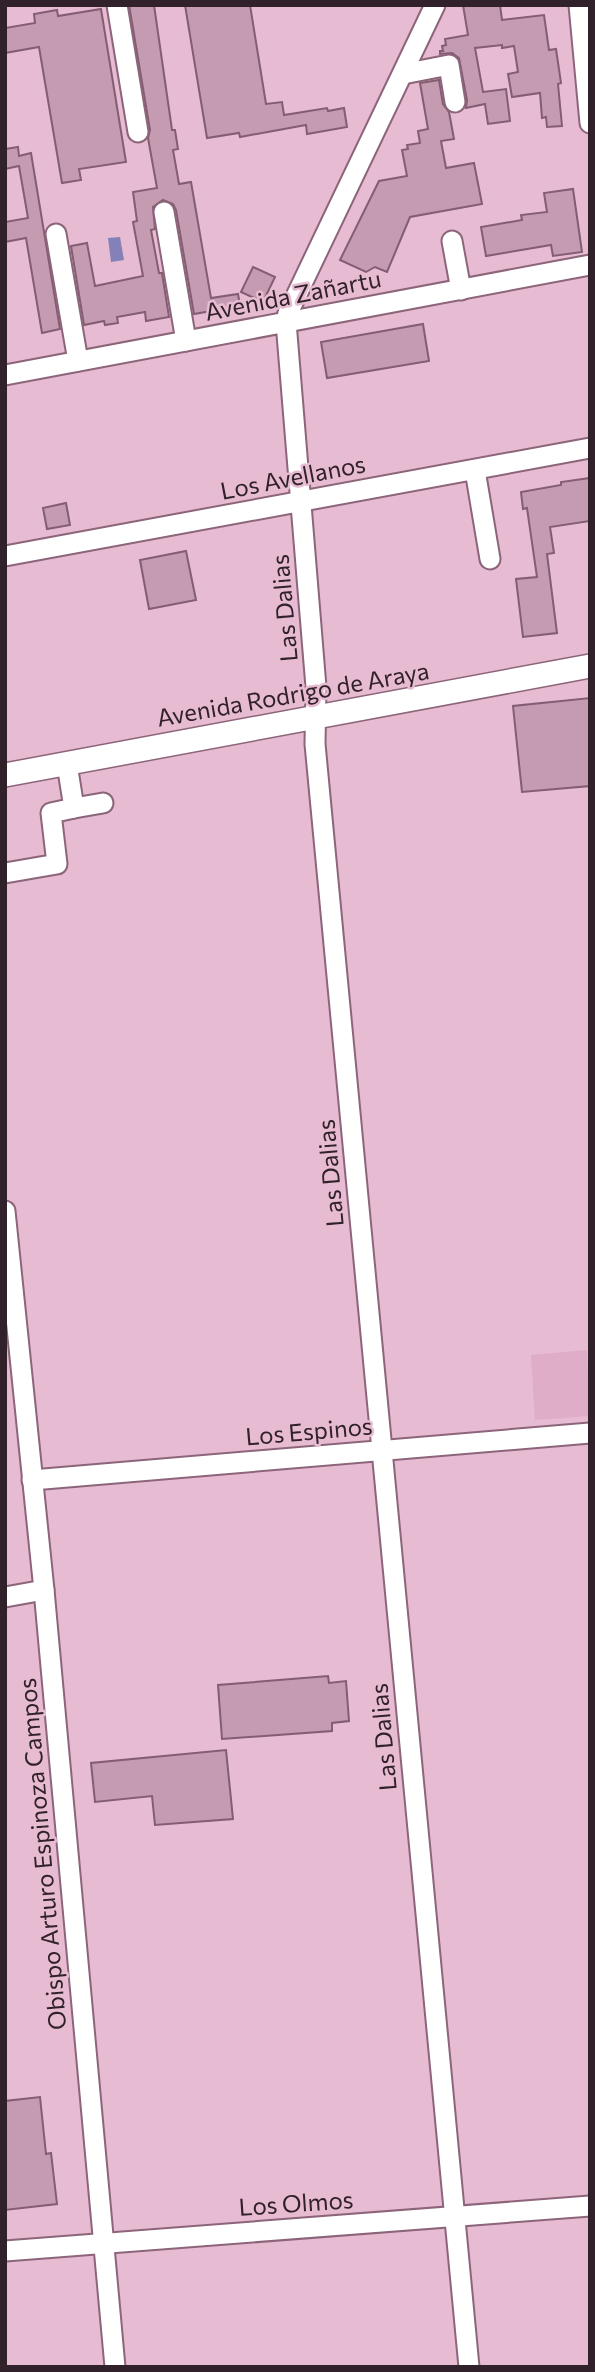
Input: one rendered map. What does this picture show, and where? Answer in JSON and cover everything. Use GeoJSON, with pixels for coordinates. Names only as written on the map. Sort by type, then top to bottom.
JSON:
{"type":"FeatureCollection","features":[{"type":"Feature","properties":{"kind":"main road","name":"Avenida Rodrigo de Araya"},"geometry":{"type":"LineString","coordinates":[[5,775],[590,666]]}},
{"type":"Feature","properties":{"kind":"street"},"geometry":{"type":"LineString","coordinates":[[117,5],[138,132]]}},
{"type":"Feature","properties":{"kind":"street","name":"Las Dalias"},"geometry":{"type":"LineString","coordinates":[[435,5],[288,313],[286,323],[316,687],[315,744],[469,2367]]}},
{"type":"Feature","properties":{"kind":"street"},"geometry":{"type":"LineString","coordinates":[[579,5],[590,122]]}},
{"type":"Feature","properties":{"kind":"street"},"geometry":{"type":"LineString","coordinates":[[403,74],[449,65],[455,102]]}},
{"type":"Feature","properties":{"kind":"street"},"geometry":{"type":"LineString","coordinates":[[164,212],[186,341]]}},
{"type":"Feature","properties":{"kind":"street"},"geometry":{"type":"LineString","coordinates":[[56,234],[78,361]]}},
{"type":"Feature","properties":{"kind":"street"},"geometry":{"type":"LineString","coordinates":[[452,241],[461,289]]}},
{"type":"Feature","properties":{"kind":"street","name":"Avenida Zañartu"},"geometry":{"type":"LineString","coordinates":[[5,375],[590,265]]}},
{"type":"Feature","properties":{"kind":"street","name":"Los Avellanos"},"geometry":{"type":"LineString","coordinates":[[5,556],[590,448]]}},
{"type":"Feature","properties":{"kind":"street"},"geometry":{"type":"LineString","coordinates":[[475,470],[490,559]]}},
{"type":"Feature","properties":{"kind":"street"},"geometry":{"type":"LineString","coordinates":[[67,764],[74,808]]}},
{"type":"Feature","properties":{"kind":"street"},"geometry":{"type":"LineString","coordinates":[[5,873],[57,864],[51,813],[103,803]]}},
{"type":"Feature","properties":{"kind":"street","name":"Obispo Arturo Espinoza Campos"},"geometry":{"type":"LineString","coordinates":[[5,1211],[44,1590],[115,2367]]}},
{"type":"Feature","properties":{"kind":"street","name":"Los Espinos"},"geometry":{"type":"LineString","coordinates":[[32,1480],[590,1433]]}},
{"type":"Feature","properties":{"kind":"street"},"geometry":{"type":"LineString","coordinates":[[5,1597],[44,1590]]}},
{"type":"Feature","properties":{"kind":"street","name":"Los Olmos"},"geometry":{"type":"LineString","coordinates":[[5,2250],[590,2206]]}},
{"type":"Feature","properties":{"kind":"shaded area"},"geometry":{"type":"Polygon","coordinates":[[[120,237],[124,260],[111,262],[108,238],[120,237]]]}},
{"type":"Feature","properties":{"kind":"shaded area"},"geometry":{"type":"Polygon","coordinates":[[[587,1350],[590,1416],[535,1420],[531,1355],[587,1350]]]}},
{"type":"Feature","properties":{"kind":"building"},"geometry":{"type":"Polygon","coordinates":[[[129,5],[154,5],[172,130],[175,130],[178,149],[173,150],[179,184],[191,182],[211,298],[238,294],[240,306],[194,314],[176,210],[173,204],[163,200],[153,207],[155,229],[151,230],[169,317],[146,321],[145,312],[117,317],[118,323],[105,325],[104,321],[84,325],[71,246],[87,243],[95,286],[143,276],[133,222],[137,221],[133,192],[157,188],[129,5]]]}},
{"type":"Feature","properties":{"kind":"building"},"geometry":{"type":"Polygon","coordinates":[[[185,5],[250,5],[266,104],[282,102],[284,115],[344,108],[347,127],[307,134],[306,125],[240,137],[239,133],[207,138],[185,5]]]}},
{"type":"Feature","properties":{"kind":"building"},"geometry":{"type":"Polygon","coordinates":[[[463,5],[500,5],[502,20],[544,15],[549,50],[556,49],[561,83],[558,84],[562,126],[547,127],[546,117],[542,118],[540,93],[512,97],[508,74],[518,72],[514,46],[475,48],[483,92],[506,89],[510,121],[488,124],[485,104],[466,108],[459,58],[452,53],[440,54],[440,51],[443,51],[442,46],[446,45],[445,39],[468,35],[463,5]]]}},
{"type":"Feature","properties":{"kind":"building"},"geometry":{"type":"Polygon","coordinates":[[[101,9],[126,162],[79,169],[81,180],[62,183],[39,47],[5,53],[5,28],[35,23],[34,14],[57,10],[58,16],[101,9]]]}},
{"type":"Feature","properties":{"kind":"building"},"geometry":{"type":"Polygon","coordinates":[[[439,80],[454,139],[441,141],[446,168],[474,163],[482,204],[410,217],[387,272],[375,267],[366,272],[340,260],[379,181],[407,176],[402,150],[408,149],[407,145],[420,143],[418,131],[428,129],[420,83],[439,80]]]}},
{"type":"Feature","properties":{"kind":"building"},"geometry":{"type":"Polygon","coordinates":[[[18,147],[19,156],[31,153],[60,329],[42,333],[26,238],[5,242],[5,222],[28,218],[19,166],[5,169],[5,149],[18,147]]]}},
{"type":"Feature","properties":{"kind":"building"},"geometry":{"type":"Polygon","coordinates":[[[573,189],[582,252],[553,256],[551,245],[486,256],[481,227],[522,220],[521,215],[547,212],[544,193],[573,189]]]}},
{"type":"Feature","properties":{"kind":"building"},"geometry":{"type":"Polygon","coordinates":[[[253,267],[275,277],[263,302],[241,292],[253,267]]]}},
{"type":"Feature","properties":{"kind":"building"},"geometry":{"type":"Polygon","coordinates":[[[423,324],[429,361],[327,378],[321,342],[423,324]]]}},
{"type":"Feature","properties":{"kind":"building"},"geometry":{"type":"Polygon","coordinates":[[[590,478],[590,521],[550,527],[554,553],[547,554],[557,633],[523,637],[516,579],[537,577],[527,508],[523,509],[521,492],[590,478]]]}},
{"type":"Feature","properties":{"kind":"building"},"geometry":{"type":"Polygon","coordinates":[[[66,503],[70,525],[47,529],[43,508],[66,503]]]}},
{"type":"Feature","properties":{"kind":"building"},"geometry":{"type":"Polygon","coordinates":[[[186,551],[196,600],[149,609],[140,560],[186,551]]]}},
{"type":"Feature","properties":{"kind":"building"},"geometry":{"type":"Polygon","coordinates":[[[590,698],[590,786],[522,792],[513,706],[590,698]]]}},
{"type":"Feature","properties":{"kind":"building"},"geometry":{"type":"Polygon","coordinates":[[[328,1676],[329,1683],[346,1681],[349,1721],[332,1723],[332,1731],[222,1739],[218,1685],[328,1676]]]}},
{"type":"Feature","properties":{"kind":"building"},"geometry":{"type":"Polygon","coordinates":[[[226,1750],[233,1819],[155,1825],[152,1796],[95,1802],[91,1763],[226,1750]]]}},
{"type":"Feature","properties":{"kind":"building"},"geometry":{"type":"Polygon","coordinates":[[[40,2097],[46,2154],[51,2153],[57,2204],[5,2210],[5,2101],[40,2097]]]}}]}
